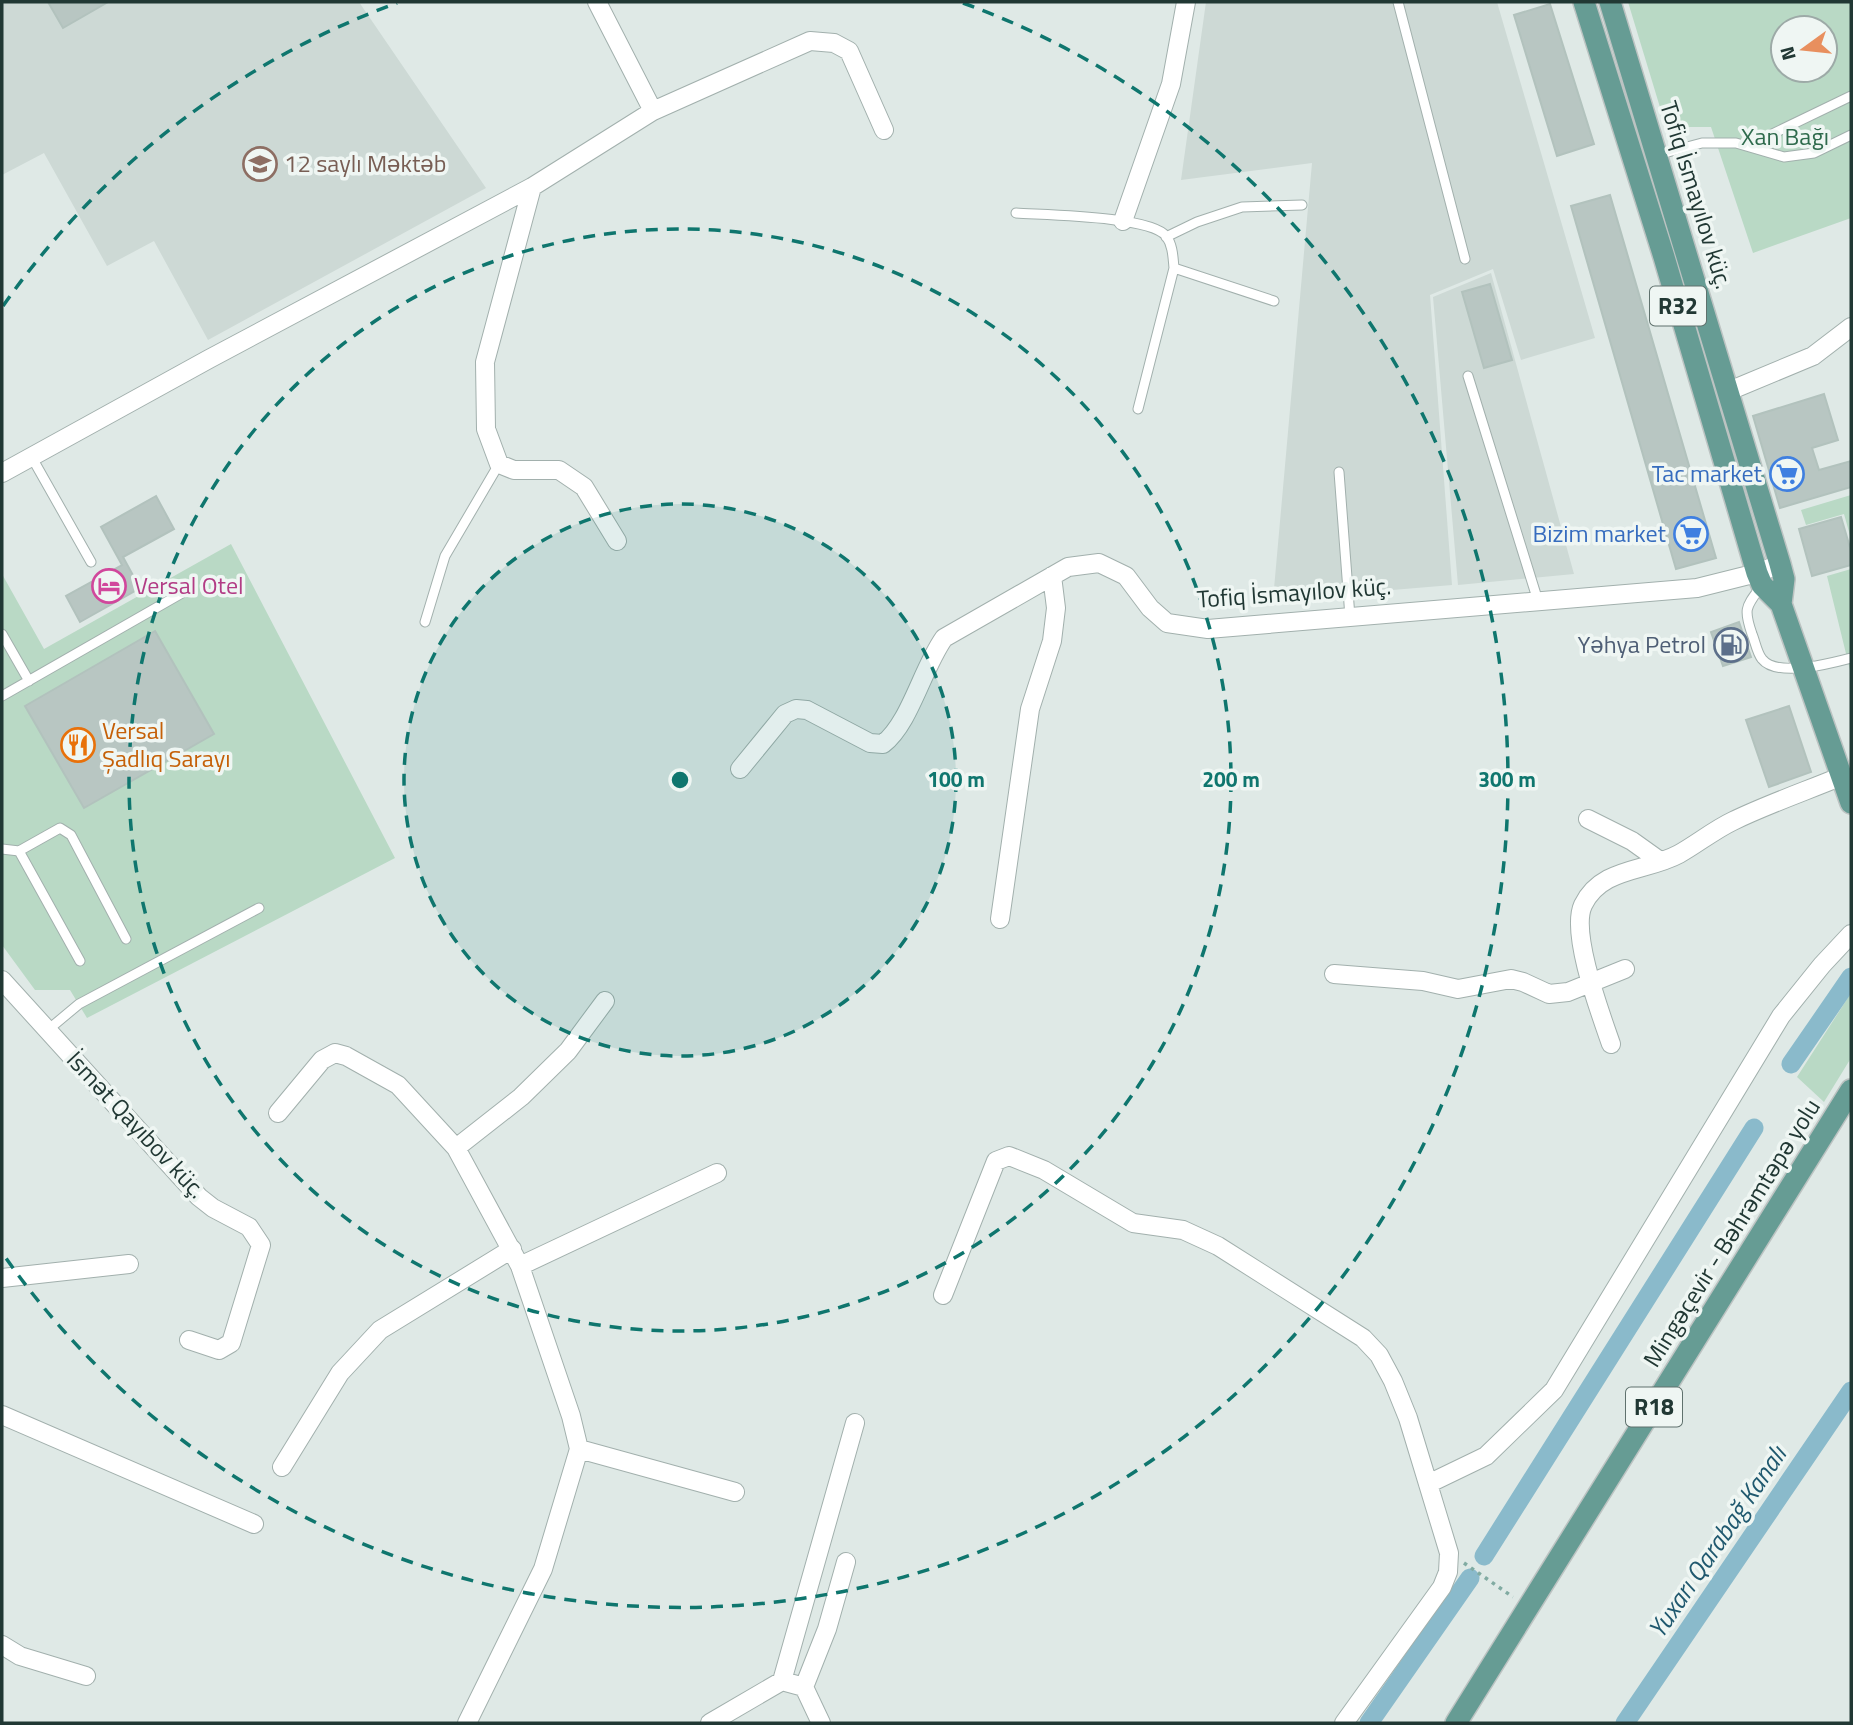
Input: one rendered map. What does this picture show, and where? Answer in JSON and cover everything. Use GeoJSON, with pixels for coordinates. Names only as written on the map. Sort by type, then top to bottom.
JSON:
{"type":"FeatureCollection","features":[{"type":"Feature","properties":{"kind":"main road","name":"R32"},"geometry":{"type":"LineString","coordinates":[[1584,2],[1660,244],[1759,579],[1782,604],[1851,803]]}},
{"type":"Feature","properties":{"kind":"main road","name":"Tofiq İsmayılov küç."},"geometry":{"type":"LineString","coordinates":[[1610,2],[1780,564],[1784,579],[1782,604]]}},
{"type":"Feature","properties":{"kind":"main road","name":"Mingəçevir - Bəhrəmtəpə yolu"},"geometry":{"type":"LineString","coordinates":[[1456,1723],[1851,1090]]}},
{"type":"Feature","properties":{"kind":"street"},"geometry":{"type":"LineString","coordinates":[[597,2],[653,111]]}},
{"type":"Feature","properties":{"kind":"street"},"geometry":{"type":"LineString","coordinates":[[1123,220],[1171,83],[1186,2]]}},
{"type":"Feature","properties":{"kind":"street"},"geometry":{"type":"LineString","coordinates":[[2,473],[532,187],[653,111],[810,41],[834,43],[849,51],[884,130]]}},
{"type":"Feature","properties":{"kind":"street"},"geometry":{"type":"LineString","coordinates":[[532,187],[485,362],[486,429],[499,464],[514,470],[559,470],[584,487],[617,541]]}},
{"type":"Feature","properties":{"kind":"street"},"geometry":{"type":"LineString","coordinates":[[1729,391],[1813,356],[1851,327]]}},
{"type":"Feature","properties":{"kind":"street","name":"Tofiq İsmayılov küç."},"geometry":{"type":"LineString","coordinates":[[740,769],[785,714],[796,709],[807,710],[870,743],[883,744],[895,735],[933,654],[944,638],[1068,567],[1099,563],[1126,576],[1150,608],[1167,623],[1208,629],[1697,588],[1759,579],[1780,564]]}},
{"type":"Feature","properties":{"kind":"street"},"geometry":{"type":"LineString","coordinates":[[1000,919],[1030,709],[1052,641],[1056,608],[1052,576]]}},
{"type":"Feature","properties":{"kind":"street"},"geometry":{"type":"LineString","coordinates":[[1611,1044],[1590,984],[1580,931],[1581,907],[1595,886],[1615,875],[1676,856],[1732,821],[1842,776]]}},
{"type":"Feature","properties":{"kind":"street"},"geometry":{"type":"LineString","coordinates":[[1588,819],[1632,841],[1660,861]]}},
{"type":"Feature","properties":{"kind":"street"},"geometry":{"type":"LineString","coordinates":[[1428,1484],[1486,1456],[1554,1390],[1781,1016],[1851,934]]}},
{"type":"Feature","properties":{"kind":"street"},"geometry":{"type":"LineString","coordinates":[[1334,974],[1423,981],[1458,989],[1511,979],[1549,994],[1568,992],[1625,969]]}},
{"type":"Feature","properties":{"kind":"street","name":"İsmət Qayıbov küç."},"geometry":{"type":"LineString","coordinates":[[2,979],[200,1197],[249,1227],[257,1236],[261,1245],[258,1261],[231,1343],[219,1350],[189,1340]]}},
{"type":"Feature","properties":{"kind":"street"},"geometry":{"type":"LineString","coordinates":[[456,1148],[521,1097],[568,1051],[606,1001]]}},
{"type":"Feature","properties":{"kind":"street"},"geometry":{"type":"LineString","coordinates":[[278,1113],[322,1060],[335,1053],[346,1056],[398,1085],[456,1148],[516,1257],[554,1363],[579,1449],[543,1569],[467,1723]]}},
{"type":"Feature","properties":{"kind":"street"},"geometry":{"type":"LineString","coordinates":[[943,1295],[996,1161],[1009,1156],[1044,1170],[1133,1223],[1183,1230],[1218,1246],[1363,1338],[1379,1355],[1393,1381],[1428,1484],[1449,1553],[1448,1572],[1442,1587],[1344,1723]]}},
{"type":"Feature","properties":{"kind":"street"},"geometry":{"type":"LineString","coordinates":[[282,1467],[340,1373],[380,1330],[516,1257],[717,1173]]}},
{"type":"Feature","properties":{"kind":"street"},"geometry":{"type":"LineString","coordinates":[[2,1278],[129,1264]]}},
{"type":"Feature","properties":{"kind":"street"},"geometry":{"type":"LineString","coordinates":[[2,1415],[254,1524]]}},
{"type":"Feature","properties":{"kind":"street"},"geometry":{"type":"LineString","coordinates":[[710,1723],[782,1681],[855,1423]]}},
{"type":"Feature","properties":{"kind":"street"},"geometry":{"type":"LineString","coordinates":[[579,1449],[735,1492]]}},
{"type":"Feature","properties":{"kind":"street"},"geometry":{"type":"LineString","coordinates":[[821,1723],[804,1687],[827,1629],[846,1562]]}},
{"type":"Feature","properties":{"kind":"street"},"geometry":{"type":"LineString","coordinates":[[2,1645],[20,1656],[86,1676]]}},
{"type":"Feature","properties":{"kind":"street"},"geometry":{"type":"LineString","coordinates":[[782,1681],[804,1687]]}},
{"type":"Feature","properties":{"kind":"lane"},"geometry":{"type":"LineString","coordinates":[[1398,2],[1465,259]]}},
{"type":"Feature","properties":{"kind":"lane"},"geometry":{"type":"LineString","coordinates":[[1752,147],[1766,136],[1851,96]]}},
{"type":"Feature","properties":{"kind":"lane"},"geometry":{"type":"LineString","coordinates":[[1657,155],[1702,143],[1736,142],[1784,157],[1814,153],[1851,135]]}},
{"type":"Feature","properties":{"kind":"lane"},"geometry":{"type":"LineString","coordinates":[[1167,236],[1197,222],[1242,207],[1302,205]]}},
{"type":"Feature","properties":{"kind":"lane"},"geometry":{"type":"LineString","coordinates":[[1016,213],[1123,220],[1157,229],[1167,236],[1173,252],[1174,268],[1138,409]]}},
{"type":"Feature","properties":{"kind":"lane"},"geometry":{"type":"LineString","coordinates":[[1174,268],[1274,301]]}},
{"type":"Feature","properties":{"kind":"lane"},"geometry":{"type":"LineString","coordinates":[[1468,376],[1538,601]]}},
{"type":"Feature","properties":{"kind":"lane"},"geometry":{"type":"LineString","coordinates":[[31,456],[91,562]]}},
{"type":"Feature","properties":{"kind":"lane"},"geometry":{"type":"LineString","coordinates":[[425,622],[446,556],[499,464]]}},
{"type":"Feature","properties":{"kind":"lane"},"geometry":{"type":"LineString","coordinates":[[1339,472],[1350,617]]}},
{"type":"Feature","properties":{"kind":"lane"},"geometry":{"type":"LineString","coordinates":[[1759,579],[1746,607],[1746,616],[1761,659],[1769,664],[1806,669],[1851,658]]}},
{"type":"Feature","properties":{"kind":"lane"},"geometry":{"type":"LineString","coordinates":[[2,696],[189,589]]}},
{"type":"Feature","properties":{"kind":"lane"},"geometry":{"type":"LineString","coordinates":[[2,634],[29,681]]}},
{"type":"Feature","properties":{"kind":"lane"},"geometry":{"type":"LineString","coordinates":[[2,849],[19,852],[60,828],[71,835],[126,939]]}},
{"type":"Feature","properties":{"kind":"lane"},"geometry":{"type":"LineString","coordinates":[[19,852],[80,961]]}},
{"type":"Feature","properties":{"kind":"lane"},"geometry":{"type":"LineString","coordinates":[[49,1030],[79,1004],[259,908]]}},
{"type":"Feature","properties":{"kind":"path"},"geometry":{"type":"LineString","coordinates":[[1449,1553],[1520,1602]]}},
{"type":"Feature","properties":{"kind":"shaded area","name":"12 saylı Məktəb"},"geometry":{"type":"Polygon","coordinates":[[[2,2],[359,2],[486,188],[208,340],[154,241],[107,266],[44,153],[2,175],[2,2]]]}},
{"type":"Feature","properties":{"kind":"shaded area"},"geometry":{"type":"Polygon","coordinates":[[[1206,2],[1497,2],[1595,338],[1521,360],[1493,269],[1430,295],[1452,585],[1273,600],[1312,163],[1181,180],[1206,2]]]}},
{"type":"Feature","properties":{"kind":"shaded area"},"geometry":{"type":"Polygon","coordinates":[[[1491,273],[1574,574],[1458,585],[1433,297],[1491,273]]]}},
{"type":"Feature","properties":{"kind":"green space","name":"Xan Bağı"},"geometry":{"type":"Polygon","coordinates":[[[1628,2],[1851,2],[1851,218],[1753,253],[1711,127],[1666,127],[1628,2]]]}},
{"type":"Feature","properties":{"kind":"green space"},"geometry":{"type":"Polygon","coordinates":[[[1851,495],[1851,539],[1844,514],[1806,525],[1801,510],[1851,495]]]}},
{"type":"Feature","properties":{"kind":"green space"},"geometry":{"type":"Polygon","coordinates":[[[231,544],[395,858],[87,1018],[70,990],[35,990],[2,945],[2,574],[44,649],[231,544]]]}},
{"type":"Feature","properties":{"kind":"green space"},"geometry":{"type":"Polygon","coordinates":[[[1851,569],[1851,674],[1827,576],[1851,569]]]}},
{"type":"Feature","properties":{"kind":"green space"},"geometry":{"type":"Polygon","coordinates":[[[1851,993],[1851,1058],[1824,1102],[1797,1077],[1851,993]]]}},
{"type":"Feature","properties":{"kind":"building"},"geometry":{"type":"Polygon","coordinates":[[[48,2],[108,2],[63,28],[48,2]]]}},
{"type":"Feature","properties":{"kind":"building"},"geometry":{"type":"Polygon","coordinates":[[[1550,4],[1594,144],[1557,156],[1514,15],[1550,4]]]}},
{"type":"Feature","properties":{"kind":"building"},"geometry":{"type":"Polygon","coordinates":[[[1610,195],[1716,558],[1676,569],[1571,206],[1610,195]]]}},
{"type":"Feature","properties":{"kind":"building"},"geometry":{"type":"Polygon","coordinates":[[[1490,284],[1512,360],[1484,368],[1462,292],[1490,284]]]}},
{"type":"Feature","properties":{"kind":"building"},"geometry":{"type":"Polygon","coordinates":[[[1824,394],[1838,440],[1812,448],[1819,470],[1851,461],[1851,487],[1780,508],[1753,416],[1824,394]]]}},
{"type":"Feature","properties":{"kind":"building"},"geometry":{"type":"Polygon","coordinates":[[[156,496],[174,529],[123,557],[140,588],[80,622],[66,596],[122,565],[101,527],[156,496]]]}},
{"type":"Feature","properties":{"kind":"building"},"geometry":{"type":"Polygon","coordinates":[[[1841,517],[1851,551],[1851,565],[1812,576],[1799,529],[1841,517]]]}},
{"type":"Feature","properties":{"kind":"building"},"geometry":{"type":"Polygon","coordinates":[[[1739,622],[1751,657],[1723,666],[1711,632],[1739,622]]]}},
{"type":"Feature","properties":{"kind":"building"},"geometry":{"type":"Polygon","coordinates":[[[155,631],[214,734],[84,808],[25,706],[155,631]]]}},
{"type":"Feature","properties":{"kind":"building"},"geometry":{"type":"Polygon","coordinates":[[[1789,706],[1811,772],[1769,787],[1746,720],[1789,706]]]}},
{"type":"Feature","properties":{"kind":"waterway"},"geometry":{"type":"LineString","coordinates":[[1791,1064],[1851,977]]}},
{"type":"Feature","properties":{"kind":"waterway"},"geometry":{"type":"LineString","coordinates":[[1484,1556],[1754,1128]]}},
{"type":"Feature","properties":{"kind":"waterway","name":"Yuxarı Qarabağ Kanalı"},"geometry":{"type":"LineString","coordinates":[[1625,1723],[1851,1391]]}},
{"type":"Feature","properties":{"kind":"waterway"},"geometry":{"type":"LineString","coordinates":[[1369,1723],[1470,1578]]}},
{"type":"Feature","properties":{"kind":"place","name":"12 saylı Məktəb"},"geometry":{"type":"Point","coordinates":[260,164]}},
{"type":"Feature","properties":{"kind":"place","name":"Tac market"},"geometry":{"type":"Point","coordinates":[1787,474]}},
{"type":"Feature","properties":{"kind":"place","name":"Bizim market"},"geometry":{"type":"Point","coordinates":[1691,534]}},
{"type":"Feature","properties":{"kind":"place","name":"Versal Otel"},"geometry":{"type":"Point","coordinates":[109,586]}},
{"type":"Feature","properties":{"kind":"place","name":"Yəhya Petrol"},"geometry":{"type":"Point","coordinates":[1731,645]}},
{"type":"Feature","properties":{"kind":"place","name":"Versal Şadlıq Sarayı"},"geometry":{"type":"Point","coordinates":[78,745]}}]}
